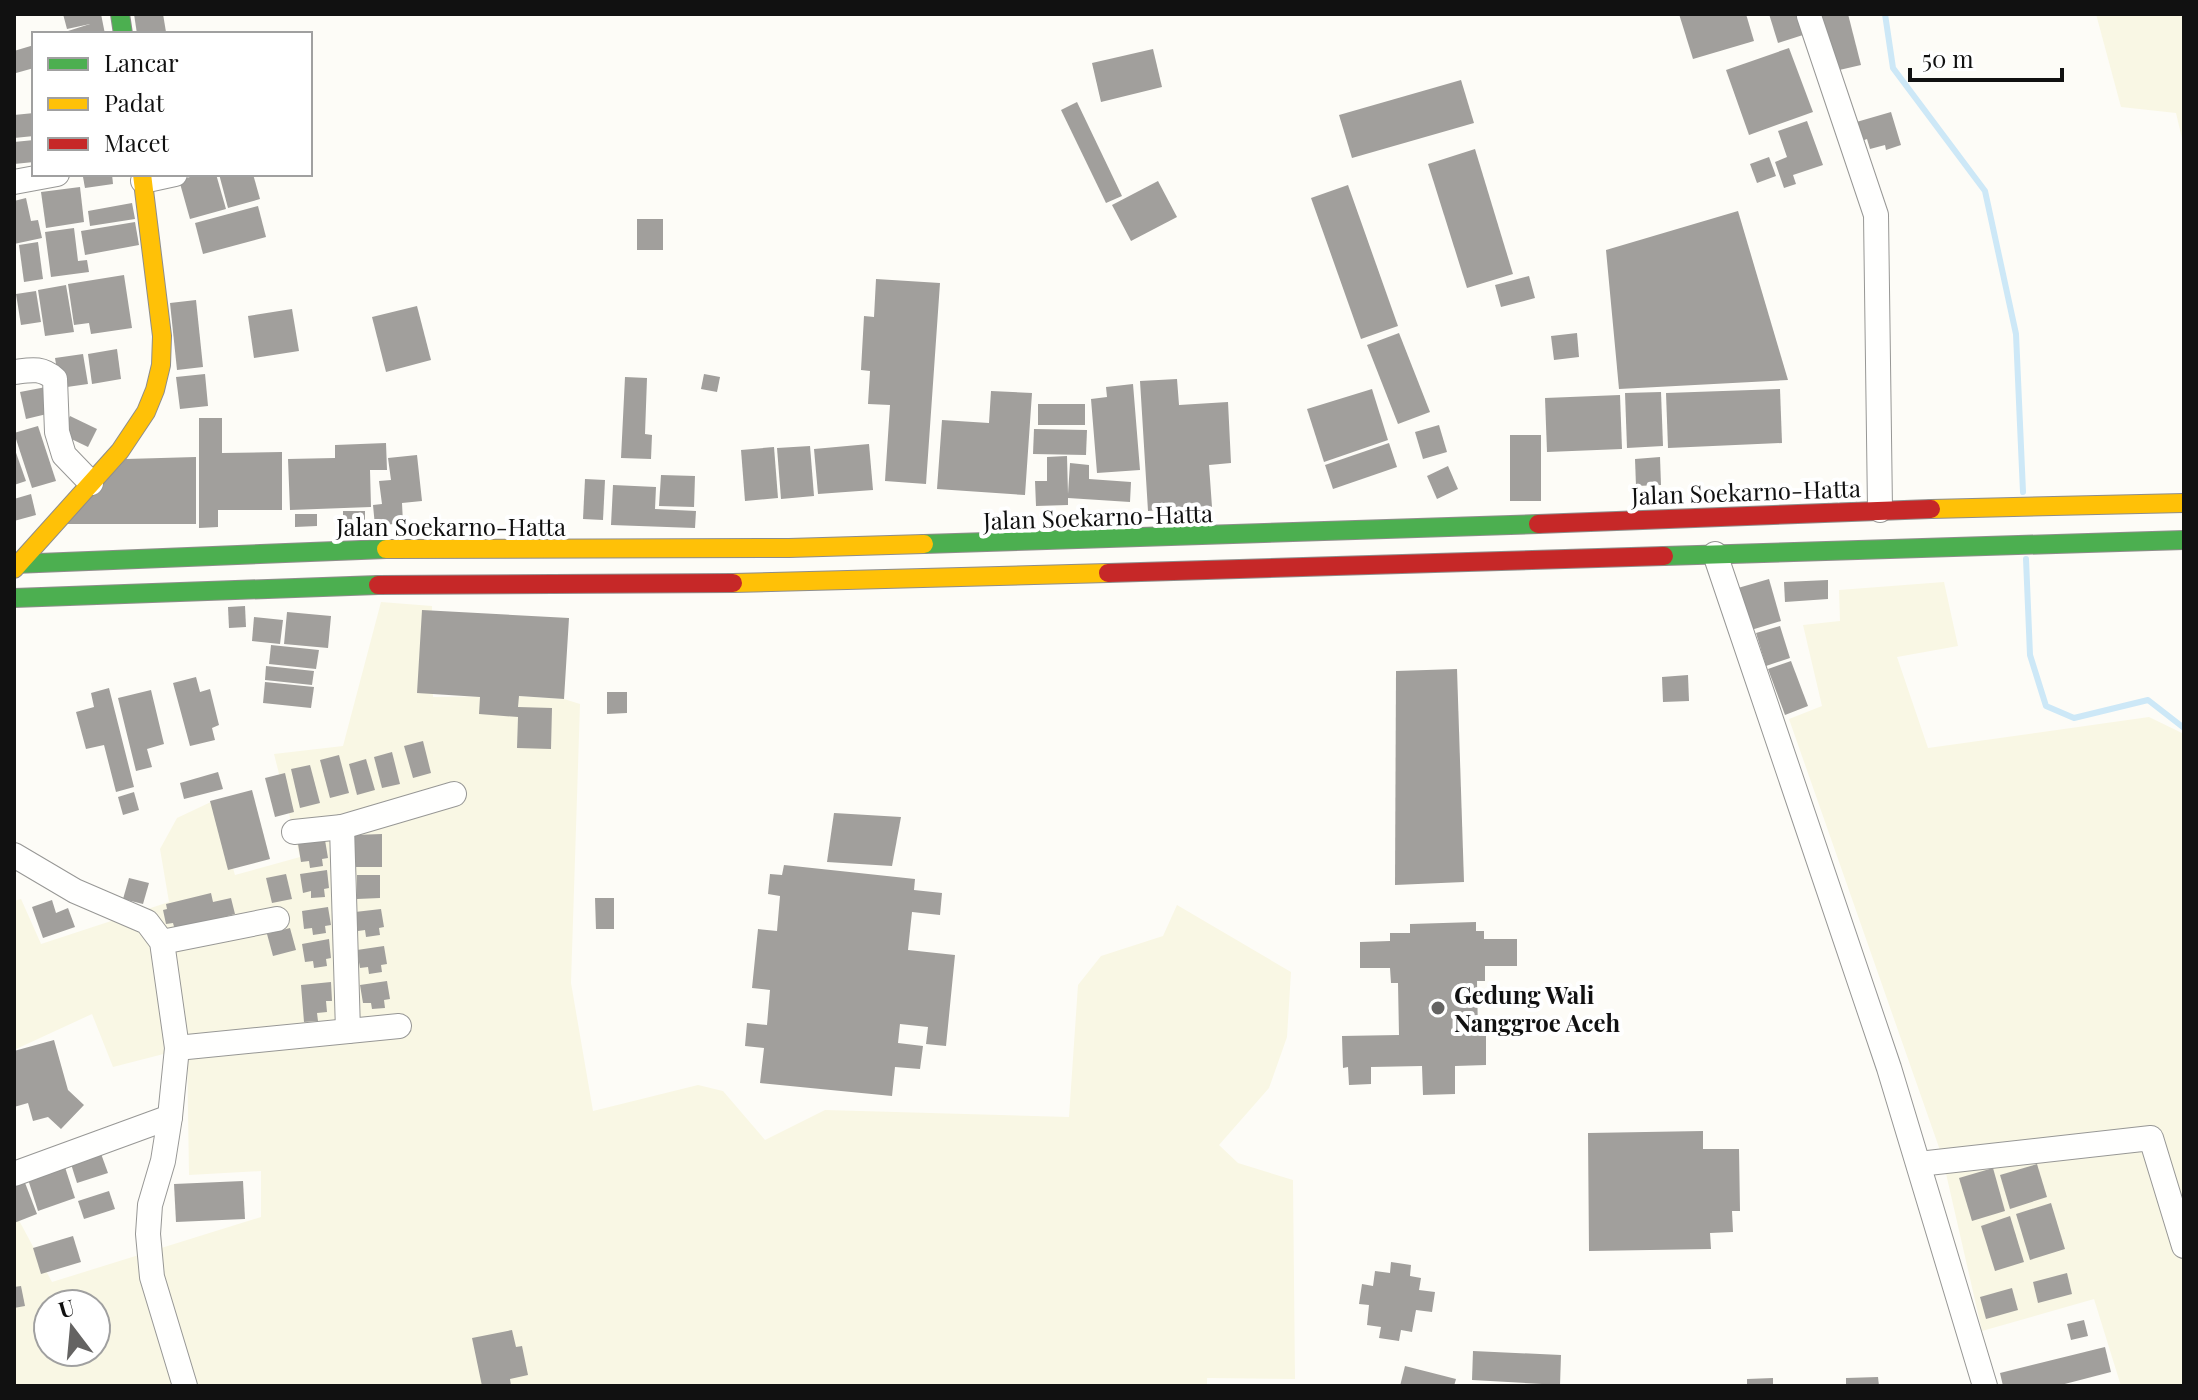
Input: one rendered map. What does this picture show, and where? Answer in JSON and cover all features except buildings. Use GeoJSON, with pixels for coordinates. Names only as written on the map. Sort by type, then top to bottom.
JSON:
{"type":"FeatureCollection","features":[{"type":"Feature","properties":{"kind":"main road"},"geometry":{"type":"LineString","coordinates":[[16,565],[126,448],[157,389],[163,362],[162,336],[143,178]]}},
{"type":"Feature","properties":{"kind":"main road","name":"Jalan Soekarno-Hatta"},"geometry":{"type":"LineString","coordinates":[[16,565],[378,549],[789,548],[1199,537],[1880,510],[2184,503]]}},
{"type":"Feature","properties":{"kind":"main road"},"geometry":{"type":"LineString","coordinates":[[14,598],[357,585],[778,583],[2184,540]]}},
{"type":"Feature","properties":{"kind":"street"},"geometry":{"type":"LineString","coordinates":[[1809,16],[1876,215],[1880,510]]}},
{"type":"Feature","properties":{"kind":"street"},"geometry":{"type":"LineString","coordinates":[[14,182],[46,176]]}},
{"type":"Feature","properties":{"kind":"street"},"geometry":{"type":"LineString","coordinates":[[14,372],[36,369],[46,371],[55,379],[57,432],[64,455],[91,483]]}},
{"type":"Feature","properties":{"kind":"street"},"geometry":{"type":"LineString","coordinates":[[1715,554],[1889,1068],[1985,1386]]}},
{"type":"Feature","properties":{"kind":"street"},"geometry":{"type":"LineString","coordinates":[[294,832],[342,827],[454,794]]}},
{"type":"Feature","properties":{"kind":"street"},"geometry":{"type":"LineString","coordinates":[[342,827],[348,1031]]}},
{"type":"Feature","properties":{"kind":"street"},"geometry":{"type":"LineString","coordinates":[[14,855],[75,891],[147,922],[162,942],[177,1048],[170,1117],[163,1161],[150,1205],[148,1234],[152,1277],[185,1386]]}},
{"type":"Feature","properties":{"kind":"street"},"geometry":{"type":"LineString","coordinates":[[162,942],[277,919]]}},
{"type":"Feature","properties":{"kind":"street"},"geometry":{"type":"LineString","coordinates":[[177,1048],[399,1026]]}},
{"type":"Feature","properties":{"kind":"street"},"geometry":{"type":"LineString","coordinates":[[14,1174],[170,1117]]}},
{"type":"Feature","properties":{"kind":"street"},"geometry":{"type":"LineString","coordinates":[[1919,1164],[2151,1138],[2184,1246]]}},
{"type":"Feature","properties":{"kind":"shaded area"},"geometry":{"type":"Polygon","coordinates":[[[2096,14],[2184,14],[2184,147],[2176,113],[2121,107],[2096,14]]]}},
{"type":"Feature","properties":{"kind":"shaded area"},"geometry":{"type":"Polygon","coordinates":[[[1944,582],[1958,646],[1897,657],[1928,748],[2149,717],[2184,734],[2184,1386],[2121,1386],[2094,1299],[1982,1331],[1942,1156],[1789,719],[1822,706],[1803,625],[1840,621],[1839,590],[1944,582]]]}},
{"type":"Feature","properties":{"kind":"shaded area"},"geometry":{"type":"Polygon","coordinates":[[[381,602],[432,606],[433,697],[519,696],[564,699],[580,704],[571,983],[593,1111],[698,1085],[723,1091],[765,1140],[825,1110],[1069,1117],[1078,985],[1101,956],[1163,936],[1177,905],[1291,972],[1287,1037],[1269,1088],[1219,1145],[1238,1163],[1293,1180],[1295,1379],[1207,1378],[1207,1386],[14,1386],[14,1211],[52,1282],[261,1217],[261,1171],[189,1175],[187,1048],[113,1067],[92,1014],[14,1050],[14,901],[21,899],[41,944],[169,902],[160,849],[177,818],[213,801],[235,875],[300,857],[274,754],[343,746],[381,602]]]}},
{"type":"Feature","properties":{"kind":"waterway"},"geometry":{"type":"LineString","coordinates":[[1885,14],[1893,68],[1985,191],[2016,334],[2023,492]]}},
{"type":"Feature","properties":{"kind":"waterway"},"geometry":{"type":"LineString","coordinates":[[2026,559],[2030,655],[2046,706],[2074,718],[2148,700],[2184,728]]}},
{"type":"Feature","properties":{"kind":"traffic: fast"},"geometry":{"type":"LineString","coordinates":[[120,14],[123,32]]}},
{"type":"Feature","properties":{"kind":"traffic: fast"},"geometry":{"type":"LineString","coordinates":[[924,544],[1538,524]]}},
{"type":"Feature","properties":{"kind":"traffic: fast"},"geometry":{"type":"LineString","coordinates":[[1664,556],[2184,540]]}},
{"type":"Feature","properties":{"kind":"traffic: fast"},"geometry":{"type":"LineString","coordinates":[[14,564],[386,549]]}},
{"type":"Feature","properties":{"kind":"traffic: fast"},"geometry":{"type":"LineString","coordinates":[[14,598],[378,585]]}},
{"type":"Feature","properties":{"kind":"traffic: slow"},"geometry":{"type":"LineString","coordinates":[[14,569],[120,451],[146,412],[155,390],[161,365],[162,336],[142,176]]}},
{"type":"Feature","properties":{"kind":"traffic: slow"},"geometry":{"type":"LineString","coordinates":[[1931,509],[2184,503]]}},
{"type":"Feature","properties":{"kind":"traffic: slow"},"geometry":{"type":"LineString","coordinates":[[386,549],[789,548],[924,544]]}},
{"type":"Feature","properties":{"kind":"traffic: slow"},"geometry":{"type":"LineString","coordinates":[[733,583],[1108,573]]}},
{"type":"Feature","properties":{"kind":"traffic: jam"},"geometry":{"type":"LineString","coordinates":[[1538,524],[1931,509]]}},
{"type":"Feature","properties":{"kind":"traffic: jam"},"geometry":{"type":"LineString","coordinates":[[1108,573],[1664,556]]}},
{"type":"Feature","properties":{"kind":"traffic: jam"},"geometry":{"type":"LineString","coordinates":[[378,585],[733,583]]}},
{"type":"Feature","properties":{"kind":"place","name":"Gedung Wali Nanggroe Aceh"},"geometry":{"type":"Point","coordinates":[1438,1008]}}]}
